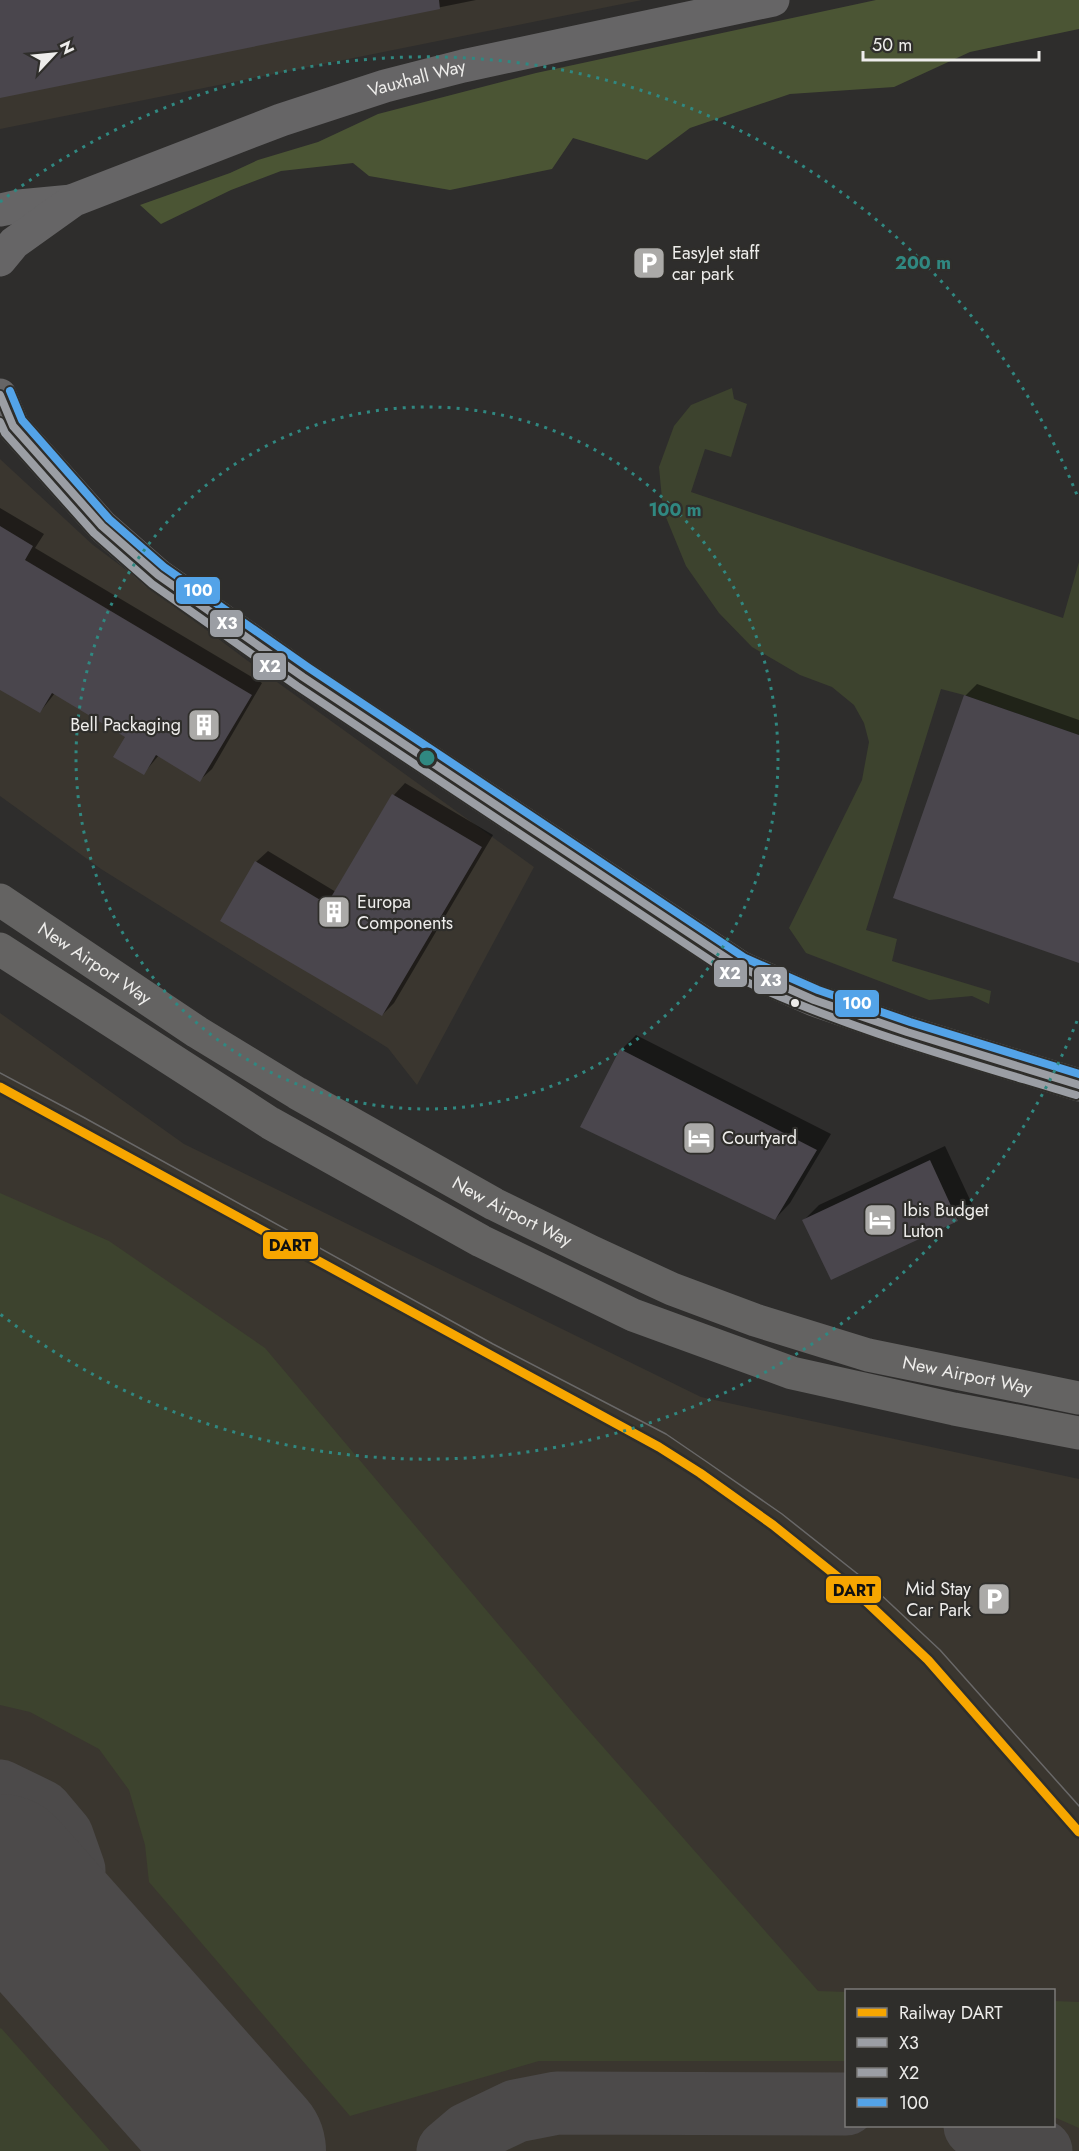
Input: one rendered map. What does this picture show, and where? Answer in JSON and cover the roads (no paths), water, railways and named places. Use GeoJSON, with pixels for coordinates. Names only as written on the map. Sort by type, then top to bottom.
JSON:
{"type":"FeatureCollection","features":[{"type":"Feature","properties":{"kind":"highway","name":"New Airport Way"},"geometry":{"type":"LineString","coordinates":[[0,900],[197,1032],[297,1093],[494,1204],[672,1289],[755,1320],[868,1355],[1079,1398]]}},
{"type":"Feature","properties":{"kind":"highway","name":"New Airport Way"},"geometry":{"type":"LineString","coordinates":[[0,950],[270,1123],[480,1240],[633,1315],[792,1373],[954,1409],[1079,1433]]}},
{"type":"Feature","properties":{"kind":"main road","name":"Vauxhall Way"},"geometry":{"type":"LineString","coordinates":[[0,260],[14,243],[74,201],[281,120],[385,86],[474,63],[773,0]]}},
{"type":"Feature","properties":{"kind":"main road","name":"Vauxhall Way"},"geometry":{"type":"LineString","coordinates":[[0,210],[74,201]]}},
{"type":"Feature","properties":{"kind":"main road"},"geometry":{"type":"LineString","coordinates":[[0,395],[7,422],[102,526],[158,575],[313,684],[740,967],[814,1000],[1079,1085]]}},
{"type":"Feature","properties":{"kind":"tram line"},"geometry":{"type":"LineString","coordinates":[[0,1073],[493,1344],[666,1434],[782,1514],[864,1579],[940,1650],[1079,1806]]}},
{"type":"Feature","properties":{"kind":"rail line","name":"DART"},"geometry":{"type":"LineString","coordinates":[[0,1087],[659,1447],[700,1473],[773,1525],[854,1590],[928,1660],[1079,1832]]}},
{"type":"Feature","properties":{"kind":"place","name":"EasyJet staff car park"},"geometry":{"type":"Point","coordinates":[649,263]}},
{"type":"Feature","properties":{"kind":"place","name":"Bell Packaging"},"geometry":{"type":"Point","coordinates":[204,725]}},
{"type":"Feature","properties":{"kind":"place","name":"Europa Components"},"geometry":{"type":"Point","coordinates":[334,912]}},
{"type":"Feature","properties":{"kind":"place","name":"Courtyard"},"geometry":{"type":"Point","coordinates":[699,1138]}},
{"type":"Feature","properties":{"kind":"place","name":"Ibis Budget Luton"},"geometry":{"type":"Point","coordinates":[880,1220]}},
{"type":"Feature","properties":{"kind":"place","name":"Mid Stay Car Park"},"geometry":{"type":"Point","coordinates":[994,1599]}}]}
